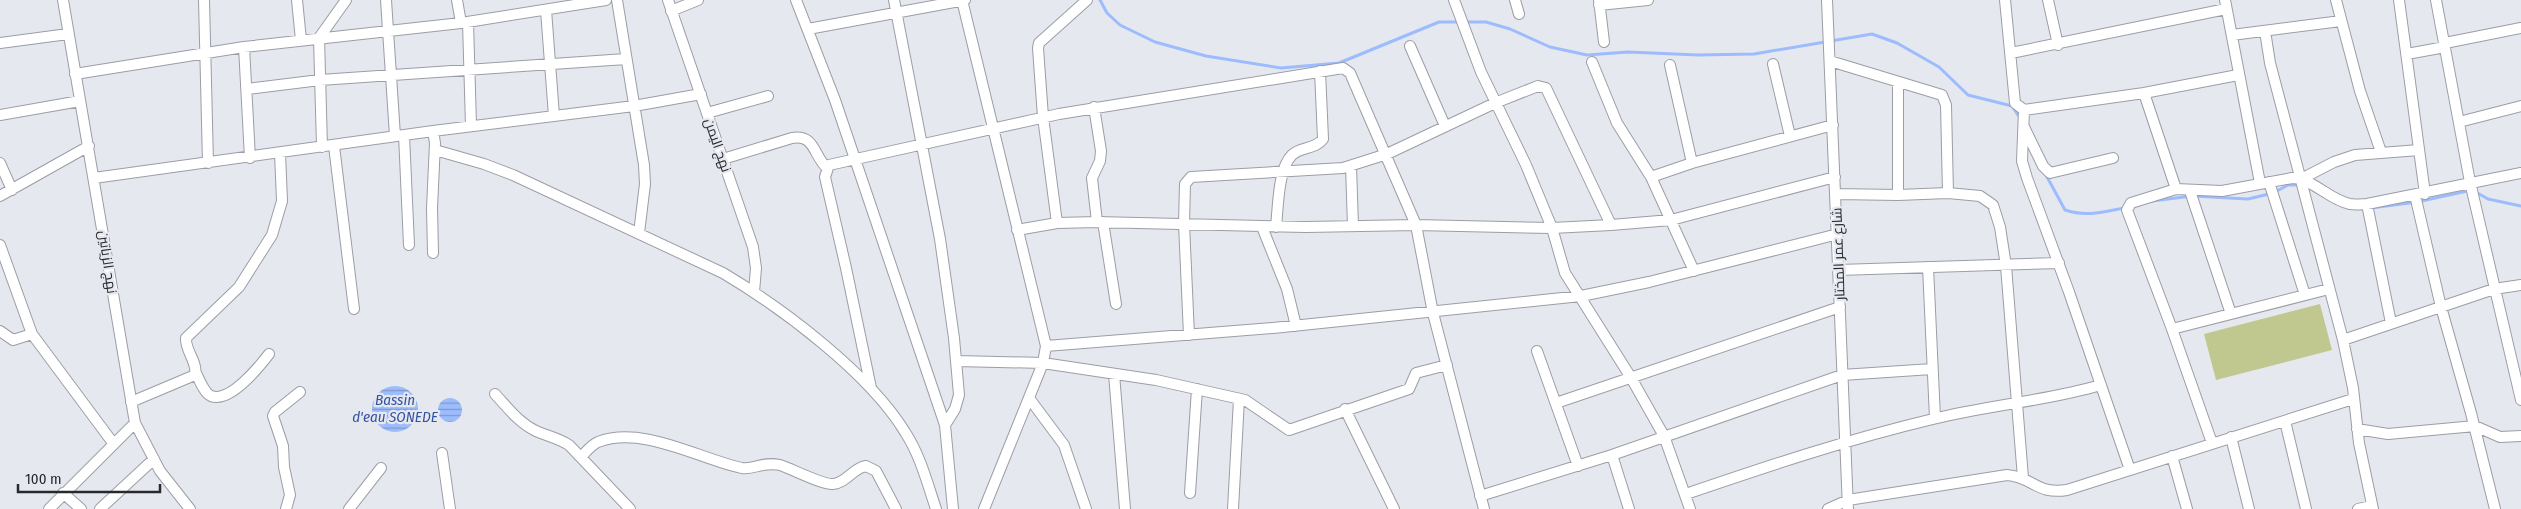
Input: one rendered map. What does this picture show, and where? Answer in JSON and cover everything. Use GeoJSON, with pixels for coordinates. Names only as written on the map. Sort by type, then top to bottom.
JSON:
{"type":"FeatureCollection","features":[{"type":"Feature","properties":{"kind":"street","name":"نهج الزياتين"},"geometry":{"type":"LineString","coordinates":[[63,0],[135,423],[160,471],[190,509]]}},
{"type":"Feature","properties":{"kind":"street"},"geometry":{"type":"LineString","coordinates":[[204,0],[207,55],[208,162]]}},
{"type":"Feature","properties":{"kind":"street"},"geometry":{"type":"LineString","coordinates":[[297,0],[301,40]]}},
{"type":"Feature","properties":{"kind":"street"},"geometry":{"type":"LineString","coordinates":[[322,147],[319,38],[346,0]]}},
{"type":"Feature","properties":{"kind":"street"},"geometry":{"type":"LineString","coordinates":[[386,0],[391,75],[400,135],[409,246]]}},
{"type":"Feature","properties":{"kind":"street"},"geometry":{"type":"LineString","coordinates":[[458,0],[465,22],[471,126]]}},
{"type":"Feature","properties":{"kind":"street"},"geometry":{"type":"LineString","coordinates":[[75,74],[207,55],[244,47],[465,22],[606,0]]}},
{"type":"Feature","properties":{"kind":"street"},"geometry":{"type":"LineString","coordinates":[[618,0],[645,184],[639,234]]}},
{"type":"Feature","properties":{"kind":"street","name":"نهج اليمن"},"geometry":{"type":"LineString","coordinates":[[668,0],[754,248],[756,268],[754,292]]}},
{"type":"Feature","properties":{"kind":"street"},"geometry":{"type":"LineString","coordinates":[[671,10],[698,0]]}},
{"type":"Feature","properties":{"kind":"street"},"geometry":{"type":"LineString","coordinates":[[796,0],[808,28],[855,159],[945,425],[953,509]]}},
{"type":"Feature","properties":{"kind":"street"},"geometry":{"type":"LineString","coordinates":[[894,0],[940,239],[957,361],[958,402],[945,425]]}},
{"type":"Feature","properties":{"kind":"street"},"geometry":{"type":"LineString","coordinates":[[808,28],[963,0],[992,129],[1046,346],[1043,363],[984,509]]}},
{"type":"Feature","properties":{"kind":"street"},"geometry":{"type":"LineString","coordinates":[[1058,223],[1043,117],[1038,48],[1040,43],[1087,0]]}},
{"type":"Feature","properties":{"kind":"street"},"geometry":{"type":"LineString","coordinates":[[1454,0],[1465,36],[1526,165],[1552,228],[1565,273],[1630,376],[1664,436],[1690,509]]}},
{"type":"Feature","properties":{"kind":"street"},"geometry":{"type":"LineString","coordinates":[[1515,0],[1519,14]]}},
{"type":"Feature","properties":{"kind":"street"},"geometry":{"type":"LineString","coordinates":[[1604,42],[1599,2],[1648,0]]}},
{"type":"Feature","properties":{"kind":"street","name":"شارع عمر المختار"},"geometry":{"type":"LineString","coordinates":[[1827,0],[1848,505]]}},
{"type":"Feature","properties":{"kind":"street"},"geometry":{"type":"LineString","coordinates":[[2005,0],[2015,102],[2024,110],[2022,161],[2130,470]]}},
{"type":"Feature","properties":{"kind":"street"},"geometry":{"type":"LineString","coordinates":[[2048,0],[2058,44]]}},
{"type":"Feature","properties":{"kind":"street"},"geometry":{"type":"LineString","coordinates":[[2336,0],[2360,91],[2381,152]]}},
{"type":"Feature","properties":{"kind":"street"},"geometry":{"type":"LineString","coordinates":[[2399,0],[2419,150],[2420,195],[2441,307],[2475,426],[2495,509]]}},
{"type":"Feature","properties":{"kind":"street"},"geometry":{"type":"LineString","coordinates":[[2436,0],[2470,182],[2494,289],[2516,356],[2521,400]]}},
{"type":"Feature","properties":{"kind":"street"},"geometry":{"type":"LineString","coordinates":[[2011,53],[2058,44],[2226,4],[2238,76],[2264,183],[2305,295]]}},
{"type":"Feature","properties":{"kind":"street"},"geometry":{"type":"LineString","coordinates":[[546,10],[554,116]]}},
{"type":"Feature","properties":{"kind":"street"},"geometry":{"type":"LineString","coordinates":[[2232,35],[2341,21]]}},
{"type":"Feature","properties":{"kind":"street"},"geometry":{"type":"LineString","coordinates":[[2407,54],[2521,28]]}},
{"type":"Feature","properties":{"kind":"street"},"geometry":{"type":"LineString","coordinates":[[2265,31],[2270,62],[2302,178],[2343,340],[2353,388],[2357,428],[2373,507],[2358,509]]}},
{"type":"Feature","properties":{"kind":"street"},"geometry":{"type":"LineString","coordinates":[[0,43],[68,34]]}},
{"type":"Feature","properties":{"kind":"street"},"geometry":{"type":"LineString","coordinates":[[1410,46],[1445,126]]}},
{"type":"Feature","properties":{"kind":"street"},"geometry":{"type":"LineString","coordinates":[[244,47],[250,158]]}},
{"type":"Feature","properties":{"kind":"street"},"geometry":{"type":"LineString","coordinates":[[247,89],[320,80],[626,59]]}},
{"type":"Feature","properties":{"kind":"street"},"geometry":{"type":"LineString","coordinates":[[1830,61],[1939,93],[1944,99],[1948,193]]}},
{"type":"Feature","properties":{"kind":"street"},"geometry":{"type":"LineString","coordinates":[[1592,62],[1617,123],[1651,177],[1694,271]]}},
{"type":"Feature","properties":{"kind":"street"},"geometry":{"type":"LineString","coordinates":[[1773,64],[1790,136]]}},
{"type":"Feature","properties":{"kind":"street"},"geometry":{"type":"LineString","coordinates":[[1670,65],[1692,163]]}},
{"type":"Feature","properties":{"kind":"street"},"geometry":{"type":"LineString","coordinates":[[871,388],[846,268],[824,177],[827,168],[833,163],[1094,107],[1338,68],[1347,70],[1350,73],[1387,154],[1416,225],[1434,313],[1484,509]]}},
{"type":"Feature","properties":{"kind":"street"},"geometry":{"type":"LineString","coordinates":[[1276,227],[1284,171],[1292,155],[1319,144],[1323,139],[1320,70]]}},
{"type":"Feature","properties":{"kind":"street"},"geometry":{"type":"LineString","coordinates":[[2024,110],[2144,93],[2238,76]]}},
{"type":"Feature","properties":{"kind":"street"},"geometry":{"type":"LineString","coordinates":[[1898,82],[1898,195]]}},
{"type":"Feature","properties":{"kind":"street"},"geometry":{"type":"LineString","coordinates":[[1189,335],[1184,224],[1185,184],[1191,177],[1284,171],[1322,171],[1351,166],[1387,154],[1496,102],[1538,86],[1546,88],[1611,225]]}},
{"type":"Feature","properties":{"kind":"street"},"geometry":{"type":"LineString","coordinates":[[2144,93],[2176,189]]}},
{"type":"Feature","properties":{"kind":"street"},"geometry":{"type":"LineString","coordinates":[[94,178],[250,158],[433,130],[634,106],[701,94]]}},
{"type":"Feature","properties":{"kind":"street"},"geometry":{"type":"LineString","coordinates":[[707,113],[768,96]]}},
{"type":"Feature","properties":{"kind":"street"},"geometry":{"type":"LineString","coordinates":[[0,115],[80,101]]}},
{"type":"Feature","properties":{"kind":"street"},"geometry":{"type":"LineString","coordinates":[[2459,122],[2521,106]]}},
{"type":"Feature","properties":{"kind":"street"},"geometry":{"type":"LineString","coordinates":[[1094,107],[1101,151],[1100,161],[1092,178],[1116,304]]}},
{"type":"Feature","properties":{"kind":"street"},"geometry":{"type":"LineString","coordinates":[[1651,177],[1692,163],[1833,125]]}},
{"type":"Feature","properties":{"kind":"street"},"geometry":{"type":"LineString","coordinates":[[2024,126],[2043,166],[2050,173],[2113,158]]}},
{"type":"Feature","properties":{"kind":"street"},"geometry":{"type":"LineString","coordinates":[[433,130],[435,150],[432,208],[433,253]]}},
{"type":"Feature","properties":{"kind":"street"},"geometry":{"type":"LineString","coordinates":[[723,159],[792,138],[803,137],[812,143],[820,160],[827,168]]}},
{"type":"Feature","properties":{"kind":"street"},"geometry":{"type":"LineString","coordinates":[[0,196],[89,146]]}},
{"type":"Feature","properties":{"kind":"street"},"geometry":{"type":"LineString","coordinates":[[334,146],[354,309]]}},
{"type":"Feature","properties":{"kind":"street"},"geometry":{"type":"LineString","coordinates":[[435,150],[484,164],[513,175],[723,273],[754,292],[831,351],[871,388],[905,431],[914,448],[936,509]]}},
{"type":"Feature","properties":{"kind":"street"},"geometry":{"type":"LineString","coordinates":[[2212,443],[2172,329],[2126,210],[2131,203],[2176,189],[2222,191],[2302,178],[2334,162],[2355,155],[2419,150]]}},
{"type":"Feature","properties":{"kind":"street"},"geometry":{"type":"LineString","coordinates":[[269,354],[244,383],[219,396],[211,396],[207,393],[196,373],[186,338],[239,287],[272,235],[282,201],[280,153]]}},
{"type":"Feature","properties":{"kind":"street"},"geometry":{"type":"LineString","coordinates":[[0,164],[12,190]]}},
{"type":"Feature","properties":{"kind":"street"},"geometry":{"type":"LineString","coordinates":[[1351,166],[1353,226]]}},
{"type":"Feature","properties":{"kind":"street"},"geometry":{"type":"LineString","coordinates":[[2302,178],[2323,192],[2350,204],[2367,204],[2420,195],[2470,182],[2521,172]]}},
{"type":"Feature","properties":{"kind":"street"},"geometry":{"type":"LineString","coordinates":[[1017,230],[1058,223],[1100,222],[1262,227],[1416,225],[1552,228],[1611,225],[1671,220],[1834,177]]}},
{"type":"Feature","properties":{"kind":"street"},"geometry":{"type":"LineString","coordinates":[[2190,191],[2231,314]]}},
{"type":"Feature","properties":{"kind":"street"},"geometry":{"type":"LineString","coordinates":[[1836,194],[1898,195],[1948,193],[1980,196],[1990,201],[2000,227],[2006,266],[2023,478]]}},
{"type":"Feature","properties":{"kind":"street"},"geometry":{"type":"LineString","coordinates":[[2367,204],[2391,323]]}},
{"type":"Feature","properties":{"kind":"street"},"geometry":{"type":"LineString","coordinates":[[1262,227],[1287,289],[1296,326]]}},
{"type":"Feature","properties":{"kind":"street"},"geometry":{"type":"LineString","coordinates":[[1046,346],[1296,326],[1434,313],[1580,296],[1694,271],[1838,234]]}},
{"type":"Feature","properties":{"kind":"street"},"geometry":{"type":"LineString","coordinates":[[0,245],[32,334],[113,443]]}},
{"type":"Feature","properties":{"kind":"street"},"geometry":{"type":"LineString","coordinates":[[1838,270],[2059,263]]}},
{"type":"Feature","properties":{"kind":"street"},"geometry":{"type":"LineString","coordinates":[[1928,267],[1935,418]]}},
{"type":"Feature","properties":{"kind":"street"},"geometry":{"type":"LineString","coordinates":[[2343,340],[2494,289],[2521,285]]}},
{"type":"Feature","properties":{"kind":"street"},"geometry":{"type":"LineString","coordinates":[[2172,329],[2329,289]]}},
{"type":"Feature","properties":{"kind":"street"},"geometry":{"type":"LineString","coordinates":[[1556,403],[1630,376],[1840,307]]}},
{"type":"Feature","properties":{"kind":"street"},"geometry":{"type":"LineString","coordinates":[[0,331],[13,340],[32,334]]}},
{"type":"Feature","properties":{"kind":"street"},"geometry":{"type":"LineString","coordinates":[[1537,351],[1578,466]]}},
{"type":"Feature","properties":{"kind":"street"},"geometry":{"type":"LineString","coordinates":[[957,361],[1043,363],[1197,389],[1251,403],[1289,430],[1409,389],[1416,373],[1447,365]]}},
{"type":"Feature","properties":{"kind":"street"},"geometry":{"type":"LineString","coordinates":[[1480,496],[1612,455],[1842,375],[1932,369]]}},
{"type":"Feature","properties":{"kind":"street"},"geometry":{"type":"LineString","coordinates":[[131,402],[192,377],[196,373]]}},
{"type":"Feature","properties":{"kind":"street"},"geometry":{"type":"LineString","coordinates":[[1114,374],[1125,509]]}},
{"type":"Feature","properties":{"kind":"street"},"geometry":{"type":"LineString","coordinates":[[1686,494],[1846,441],[1935,418],[2049,399],[2101,385]]}},
{"type":"Feature","properties":{"kind":"street"},"geometry":{"type":"LineString","coordinates":[[1190,493],[1197,389]]}},
{"type":"Feature","properties":{"kind":"street"},"geometry":{"type":"LineString","coordinates":[[286,509],[290,495],[284,467],[283,446],[273,416],[275,412],[300,392]]}},
{"type":"Feature","properties":{"kind":"street"},"geometry":{"type":"LineString","coordinates":[[495,394],[520,420],[537,431],[560,439],[581,457],[630,509]]}},
{"type":"Feature","properties":{"kind":"street"},"geometry":{"type":"LineString","coordinates":[[1029,398],[1064,445],[1086,509]]}},
{"type":"Feature","properties":{"kind":"street"},"geometry":{"type":"LineString","coordinates":[[1233,509],[1239,399]]}},
{"type":"Feature","properties":{"kind":"street"},"geometry":{"type":"LineString","coordinates":[[1828,509],[1998,476],[2014,475],[2023,478],[2038,488],[2058,492],[2353,399]]}},
{"type":"Feature","properties":{"kind":"street"},"geometry":{"type":"LineString","coordinates":[[1345,410],[1394,509]]}},
{"type":"Feature","properties":{"kind":"street"},"geometry":{"type":"LineString","coordinates":[[2285,421],[2306,509]]}},
{"type":"Feature","properties":{"kind":"street"},"geometry":{"type":"LineString","coordinates":[[49,509],[135,423]]}},
{"type":"Feature","properties":{"kind":"street"},"geometry":{"type":"LineString","coordinates":[[2357,428],[2388,434],[2475,426],[2500,437],[2521,436]]}},
{"type":"Feature","properties":{"kind":"street"},"geometry":{"type":"LineString","coordinates":[[581,457],[598,442],[622,438],[654,441],[745,468],[762,463],[778,465],[828,484],[838,483],[855,470],[866,466],[876,471],[896,509]]}},
{"type":"Feature","properties":{"kind":"street"},"geometry":{"type":"LineString","coordinates":[[2230,438],[2249,509]]}},
{"type":"Feature","properties":{"kind":"street"},"geometry":{"type":"LineString","coordinates":[[442,453],[450,509]]}},
{"type":"Feature","properties":{"kind":"street"},"geometry":{"type":"LineString","coordinates":[[1612,455],[1629,509]]}},
{"type":"Feature","properties":{"kind":"street"},"geometry":{"type":"LineString","coordinates":[[2172,456],[2187,509]]}},
{"type":"Feature","properties":{"kind":"street"},"geometry":{"type":"LineString","coordinates":[[100,509],[154,459]]}},
{"type":"Feature","properties":{"kind":"street"},"geometry":{"type":"LineString","coordinates":[[349,509],[381,468]]}},
{"type":"Feature","properties":{"kind":"street"},"geometry":{"type":"LineString","coordinates":[[63,493],[81,509]]}},
{"type":"Feature","properties":{"kind":"green space"},"geometry":{"type":"Polygon","coordinates":[[[2320,304],[2332,350],[2216,380],[2204,334],[2320,304]]]}},
{"type":"Feature","properties":{"kind":"water","name":"Bassin d'eau SONEDE"},"geometry":{"type":"Polygon","coordinates":[[[391,386],[399,386],[408,390],[414,396],[418,409],[414,422],[408,428],[399,432],[391,432],[382,428],[376,422],[372,413],[372,405],[376,396],[382,390],[391,386]]]}},
{"type":"Feature","properties":{"kind":"water","name":"Bassin d'eau SONEDE"},"geometry":{"type":"Polygon","coordinates":[[[450,398],[459,401],[462,410],[459,419],[450,422],[441,419],[438,410],[441,401],[450,398]]]}},
{"type":"Feature","properties":{"kind":"waterway"},"geometry":{"type":"LineString","coordinates":[[1100,0],[1107,13],[1120,25],[1155,42],[1206,56],[1281,68],[1339,63],[1439,22],[1486,22],[1510,29],[1550,47],[1587,55],[1628,52],[1698,55],[1754,54],[1872,34],[1897,43],[1939,67],[1968,95],[2012,106],[2020,118]]}},
{"type":"Feature","properties":{"kind":"waterway"},"geometry":{"type":"LineString","coordinates":[[2046,175],[2065,210],[2087,213],[2124,208]]}},
{"type":"Feature","properties":{"kind":"waterway"},"geometry":{"type":"LineString","coordinates":[[2152,201],[2192,196],[2248,199],[2273,193],[2288,185],[2300,185]]}},
{"type":"Feature","properties":{"kind":"waterway"},"geometry":{"type":"LineString","coordinates":[[2371,208],[2417,202],[2472,190],[2488,199],[2521,206]]}}]}
